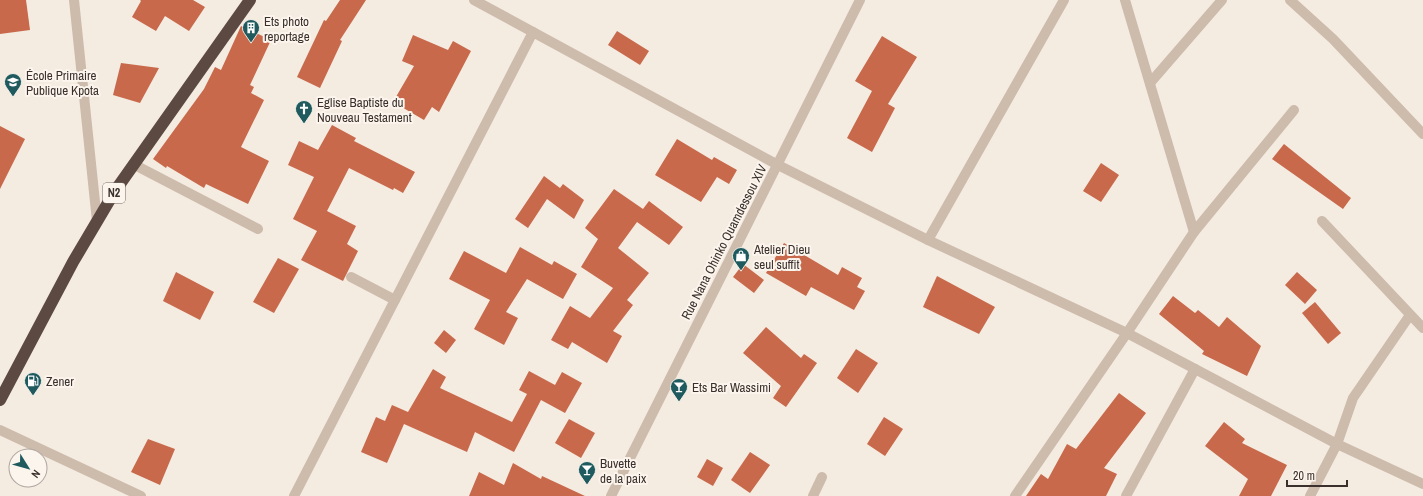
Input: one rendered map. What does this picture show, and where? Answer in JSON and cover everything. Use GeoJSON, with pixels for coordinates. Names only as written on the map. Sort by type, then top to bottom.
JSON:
{"type":"FeatureCollection","features":[{"type":"Feature","properties":{"kind":"highway","name":"N2"},"geometry":{"type":"LineString","coordinates":[[0,400],[73,262],[97,221],[133,164],[250,0]]}},
{"type":"Feature","properties":{"kind":"street"},"geometry":{"type":"LineString","coordinates":[[74,0],[97,221]]}},
{"type":"Feature","properties":{"kind":"street"},"geometry":{"type":"LineString","coordinates":[[474,0],[778,165],[928,240],[1127,333],[1337,444],[1423,484]]}},
{"type":"Feature","properties":{"kind":"street","name":"Rue Nana Ohinko Quamdessou XIV"},"geometry":{"type":"LineString","coordinates":[[611,496],[860,0]]}},
{"type":"Feature","properties":{"kind":"street"},"geometry":{"type":"LineString","coordinates":[[928,240],[1064,0]]}},
{"type":"Feature","properties":{"kind":"street"},"geometry":{"type":"LineString","coordinates":[[1125,0],[1194,232]]}},
{"type":"Feature","properties":{"kind":"street"},"geometry":{"type":"LineString","coordinates":[[1150,82],[1222,0]]}},
{"type":"Feature","properties":{"kind":"street"},"geometry":{"type":"LineString","coordinates":[[1290,0],[1333,39],[1423,134]]}},
{"type":"Feature","properties":{"kind":"street"},"geometry":{"type":"LineString","coordinates":[[294,496],[534,32]]}},
{"type":"Feature","properties":{"kind":"street"},"geometry":{"type":"LineString","coordinates":[[1015,496],[1127,333],[1194,232],[1294,110]]}},
{"type":"Feature","properties":{"kind":"street"},"geometry":{"type":"LineString","coordinates":[[133,164],[258,229]]}},
{"type":"Feature","properties":{"kind":"street"},"geometry":{"type":"LineString","coordinates":[[1322,222],[1423,328]]}},
{"type":"Feature","properties":{"kind":"street"},"geometry":{"type":"LineString","coordinates":[[351,277],[395,300]]}},
{"type":"Feature","properties":{"kind":"street"},"geometry":{"type":"LineString","coordinates":[[1310,496],[1337,444],[1353,398],[1410,315]]}},
{"type":"Feature","properties":{"kind":"street"},"geometry":{"type":"LineString","coordinates":[[1126,496],[1195,369]]}},
{"type":"Feature","properties":{"kind":"street"},"geometry":{"type":"LineString","coordinates":[[0,430],[141,496]]}},
{"type":"Feature","properties":{"kind":"street"},"geometry":{"type":"LineString","coordinates":[[813,496],[822,477]]}},
{"type":"Feature","properties":{"kind":"building"},"geometry":{"type":"Polygon","coordinates":[[[0,0],[26,0],[30,30],[0,34],[0,0]]]}},
{"type":"Feature","properties":{"kind":"building"},"geometry":{"type":"Polygon","coordinates":[[[140,0],[193,0],[205,7],[189,31],[165,16],[156,31],[132,17],[141,1],[140,0]]]}},
{"type":"Feature","properties":{"kind":"building"},"geometry":{"type":"Polygon","coordinates":[[[340,0],[366,0],[340,40],[342,41],[320,88],[297,77],[324,20],[326,21],[340,0]]]}},
{"type":"Feature","properties":{"kind":"building"},"geometry":{"type":"Polygon","coordinates":[[[241,26],[271,40],[250,85],[254,87],[251,93],[264,100],[241,147],[269,161],[248,204],[206,184],[204,188],[167,166],[166,168],[153,159],[204,89],[215,67],[221,70],[241,26]]]}},
{"type":"Feature","properties":{"kind":"building"},"geometry":{"type":"Polygon","coordinates":[[[617,31],[649,51],[640,65],[608,45],[617,31]]]}},
{"type":"Feature","properties":{"kind":"building"},"geometry":{"type":"Polygon","coordinates":[[[413,35],[448,50],[453,41],[471,51],[439,112],[432,107],[424,120],[393,102],[414,66],[402,61],[413,35]]]}},
{"type":"Feature","properties":{"kind":"building"},"geometry":{"type":"Polygon","coordinates":[[[882,36],[917,57],[888,104],[895,108],[872,152],[847,138],[872,91],[855,81],[882,36]]]}},
{"type":"Feature","properties":{"kind":"building"},"geometry":{"type":"Polygon","coordinates":[[[121,63],[159,68],[140,103],[113,95],[121,63]]]}},
{"type":"Feature","properties":{"kind":"building"},"geometry":{"type":"Polygon","coordinates":[[[332,125],[356,138],[354,141],[415,172],[403,193],[394,188],[393,190],[349,168],[327,211],[356,226],[347,244],[358,251],[343,281],[301,260],[317,231],[293,219],[314,177],[288,165],[299,141],[318,150],[332,125]]]}},
{"type":"Feature","properties":{"kind":"building"},"geometry":{"type":"Polygon","coordinates":[[[0,126],[25,139],[0,189],[0,126]]]}},
{"type":"Feature","properties":{"kind":"building"},"geometry":{"type":"Polygon","coordinates":[[[677,139],[712,160],[714,157],[737,170],[729,184],[717,177],[701,202],[655,175],[677,139]]]}},
{"type":"Feature","properties":{"kind":"building"},"geometry":{"type":"Polygon","coordinates":[[[1284,144],[1351,198],[1343,209],[1272,159],[1284,144]]]}},
{"type":"Feature","properties":{"kind":"building"},"geometry":{"type":"Polygon","coordinates":[[[1101,163],[1119,175],[1101,202],[1083,191],[1101,163]]]}},
{"type":"Feature","properties":{"kind":"building"},"geometry":{"type":"Polygon","coordinates":[[[544,176],[560,188],[563,184],[584,200],[574,219],[547,199],[528,228],[515,219],[544,176]]]}},
{"type":"Feature","properties":{"kind":"building"},"geometry":{"type":"Polygon","coordinates":[[[614,189],[643,209],[649,201],[683,227],[669,245],[637,222],[618,248],[649,273],[627,300],[633,305],[613,331],[622,336],[607,363],[572,342],[568,349],[551,340],[570,306],[590,318],[613,288],[581,267],[598,239],[585,228],[614,189]]]}},
{"type":"Feature","properties":{"kind":"building"},"geometry":{"type":"Polygon","coordinates":[[[784,243],[838,275],[842,267],[862,278],[857,287],[865,291],[854,310],[811,287],[806,296],[766,273],[784,243]]]}},
{"type":"Feature","properties":{"kind":"building"},"geometry":{"type":"Polygon","coordinates":[[[520,247],[552,265],[554,261],[577,274],[563,299],[527,279],[506,312],[518,318],[504,345],[474,329],[490,300],[449,279],[464,251],[506,273],[520,247]]]}},
{"type":"Feature","properties":{"kind":"building"},"geometry":{"type":"Polygon","coordinates":[[[278,258],[299,269],[274,313],[253,302],[278,258]]]}},
{"type":"Feature","properties":{"kind":"building"},"geometry":{"type":"Polygon","coordinates":[[[743,264],[764,280],[754,293],[733,277],[743,264]]]}},
{"type":"Feature","properties":{"kind":"building"},"geometry":{"type":"Polygon","coordinates":[[[176,272],[214,292],[200,320],[163,301],[176,272]]]}},
{"type":"Feature","properties":{"kind":"building"},"geometry":{"type":"Polygon","coordinates":[[[1297,272],[1317,290],[1305,304],[1285,285],[1297,272]]]}},
{"type":"Feature","properties":{"kind":"building"},"geometry":{"type":"Polygon","coordinates":[[[937,276],[995,307],[979,334],[923,307],[937,276]]]}},
{"type":"Feature","properties":{"kind":"building"},"geometry":{"type":"Polygon","coordinates":[[[1173,296],[1195,313],[1198,310],[1219,327],[1227,317],[1261,346],[1247,376],[1202,354],[1204,351],[1159,314],[1173,296]]]}},
{"type":"Feature","properties":{"kind":"building"},"geometry":{"type":"Polygon","coordinates":[[[1315,302],[1341,333],[1328,344],[1302,313],[1315,302]]]}},
{"type":"Feature","properties":{"kind":"building"},"geometry":{"type":"Polygon","coordinates":[[[766,327],[801,358],[804,354],[817,363],[786,407],[773,398],[781,386],[743,353],[766,327]]]}},
{"type":"Feature","properties":{"kind":"building"},"geometry":{"type":"Polygon","coordinates":[[[444,330],[456,340],[446,353],[434,343],[444,330]]]}},
{"type":"Feature","properties":{"kind":"building"},"geometry":{"type":"Polygon","coordinates":[[[856,349],[878,363],[858,393],[837,378],[856,349]]]}},
{"type":"Feature","properties":{"kind":"building"},"geometry":{"type":"Polygon","coordinates":[[[433,369],[446,377],[440,388],[512,422],[527,394],[519,390],[529,371],[555,385],[562,372],[582,383],[565,413],[541,400],[514,452],[475,432],[467,452],[404,424],[387,463],[361,452],[376,417],[385,421],[392,405],[408,412],[433,369]]]}},
{"type":"Feature","properties":{"kind":"building"},"geometry":{"type":"Polygon","coordinates":[[[1119,393],[1146,413],[1104,468],[1117,474],[1106,496],[1026,496],[1041,474],[1048,479],[1067,444],[1076,449],[1119,393]]]}},
{"type":"Feature","properties":{"kind":"building"},"geometry":{"type":"Polygon","coordinates":[[[884,417],[903,429],[885,456],[867,444],[884,417]]]}},
{"type":"Feature","properties":{"kind":"building"},"geometry":{"type":"Polygon","coordinates":[[[569,419],[595,433],[581,458],[555,443],[569,419]]]}},
{"type":"Feature","properties":{"kind":"building"},"geometry":{"type":"Polygon","coordinates":[[[1224,422],[1245,439],[1242,443],[1287,465],[1271,496],[1239,496],[1248,479],[1205,446],[1224,422]]]}},
{"type":"Feature","properties":{"kind":"building"},"geometry":{"type":"Polygon","coordinates":[[[148,439],[175,449],[160,485],[131,472],[148,439]]]}},
{"type":"Feature","properties":{"kind":"building"},"geometry":{"type":"Polygon","coordinates":[[[750,452],[770,465],[750,493],[731,480],[750,452]]]}},
{"type":"Feature","properties":{"kind":"building"},"geometry":{"type":"Polygon","coordinates":[[[707,459],[723,468],[713,486],[697,477],[707,459]]]}},
{"type":"Feature","properties":{"kind":"building"},"geometry":{"type":"Polygon","coordinates":[[[513,463],[541,479],[542,476],[585,496],[469,496],[479,472],[504,485],[513,463]]]}},
{"type":"Feature","properties":{"kind":"place","name":"Ets photo reportage"},"geometry":{"type":"Point","coordinates":[251,43]}},
{"type":"Feature","properties":{"kind":"place","name":"École Primaire Publique Kpota"},"geometry":{"type":"Point","coordinates":[13,97]}},
{"type":"Feature","properties":{"kind":"place","name":"Eglise Baptiste du Nouveau Testament"},"geometry":{"type":"Point","coordinates":[304,124]}},
{"type":"Feature","properties":{"kind":"place","name":"Atelier Dieu seul suffit"},"geometry":{"type":"Point","coordinates":[741,271]}},
{"type":"Feature","properties":{"kind":"place","name":"Zener"},"geometry":{"type":"Point","coordinates":[33,396]}},
{"type":"Feature","properties":{"kind":"place","name":"Ets Bar Wassimi"},"geometry":{"type":"Point","coordinates":[679,402]}},
{"type":"Feature","properties":{"kind":"place","name":"Buvette de la paix"},"geometry":{"type":"Point","coordinates":[587,485]}}]}
